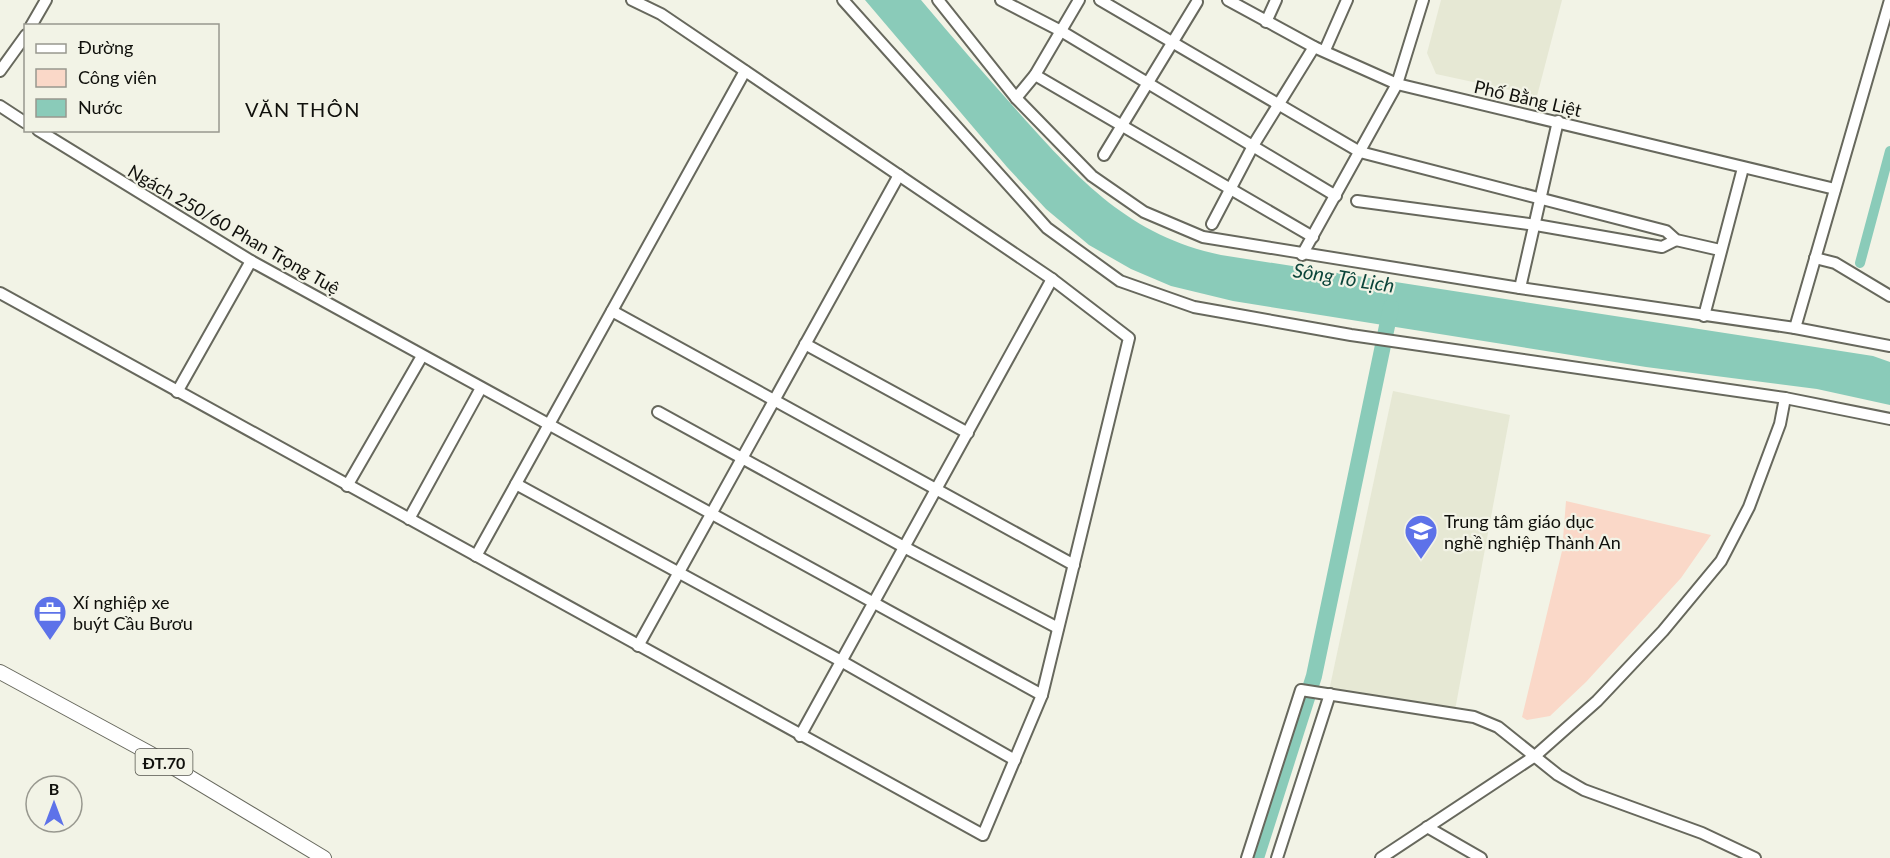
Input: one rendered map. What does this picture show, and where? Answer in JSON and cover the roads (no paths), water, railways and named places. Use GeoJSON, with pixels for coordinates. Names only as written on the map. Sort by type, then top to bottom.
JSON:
{"type":"FeatureCollection","features":[{"type":"Feature","properties":{"kind":"main road","name":"ĐT.70"},"geometry":{"type":"LineString","coordinates":[[0,672],[151,754],[324,858]]}},
{"type":"Feature","properties":{"kind":"street"},"geometry":{"type":"LineString","coordinates":[[32,24],[46,0]]}},
{"type":"Feature","properties":{"kind":"street"},"geometry":{"type":"LineString","coordinates":[[0,293],[982,835],[1042,694],[1130,338],[1052,279],[899,175],[661,14],[632,0]]}},
{"type":"Feature","properties":{"kind":"street"},"geometry":{"type":"LineString","coordinates":[[843,0],[1047,228],[1120,281],[1194,307],[1328,331],[1785,398],[1890,419]]}},
{"type":"Feature","properties":{"kind":"street"},"geometry":{"type":"LineString","coordinates":[[938,0],[1016,98],[1092,176],[1144,212],[1203,237],[1302,255],[1796,328],[1890,346]]}},
{"type":"Feature","properties":{"kind":"street"},"geometry":{"type":"LineString","coordinates":[[1001,0],[1061,31],[1254,144],[1336,196]]}},
{"type":"Feature","properties":{"kind":"street"},"geometry":{"type":"LineString","coordinates":[[1016,98],[1035,75],[1078,0]]}},
{"type":"Feature","properties":{"kind":"street"},"geometry":{"type":"LineString","coordinates":[[1100,0],[1360,152],[1666,231],[1676,240],[1720,250]]}},
{"type":"Feature","properties":{"kind":"street","name":"Phố Bằng Liệt"},"geometry":{"type":"LineString","coordinates":[[1228,0],[1266,22],[1397,84],[1835,189]]}},
{"type":"Feature","properties":{"kind":"street"},"geometry":{"type":"LineString","coordinates":[[1266,22],[1276,0]]}},
{"type":"Feature","properties":{"kind":"street"},"geometry":{"type":"LineString","coordinates":[[1212,224],[1254,144],[1319,48],[1347,0]]}},
{"type":"Feature","properties":{"kind":"street"},"geometry":{"type":"LineString","coordinates":[[1302,255],[1397,84],[1422,0]]}},
{"type":"Feature","properties":{"kind":"street"},"geometry":{"type":"LineString","coordinates":[[1796,328],[1890,0]]}},
{"type":"Feature","properties":{"kind":"street"},"geometry":{"type":"LineString","coordinates":[[1104,155],[1124,126],[1197,2]]}},
{"type":"Feature","properties":{"kind":"street"},"geometry":{"type":"LineString","coordinates":[[0,71],[24,38]]}},
{"type":"Feature","properties":{"kind":"street"},"geometry":{"type":"LineString","coordinates":[[476,556],[745,71]]}},
{"type":"Feature","properties":{"kind":"street"},"geometry":{"type":"LineString","coordinates":[[1035,75],[1313,237]]}},
{"type":"Feature","properties":{"kind":"street"},"geometry":{"type":"LineString","coordinates":[[0,106],[24,122]]}},
{"type":"Feature","properties":{"kind":"street"},"geometry":{"type":"LineString","coordinates":[[1520,288],[1558,121]]}},
{"type":"Feature","properties":{"kind":"street","name":"Ngách 250/60 Phan Trọng Tuệ"},"geometry":{"type":"LineString","coordinates":[[41,132],[251,261],[1042,694]]}},
{"type":"Feature","properties":{"kind":"street"},"geometry":{"type":"LineString","coordinates":[[1704,316],[1743,168]]}},
{"type":"Feature","properties":{"kind":"street"},"geometry":{"type":"LineString","coordinates":[[638,646],[899,175]]}},
{"type":"Feature","properties":{"kind":"street"},"geometry":{"type":"LineString","coordinates":[[1357,201],[1536,225],[1662,247],[1676,240]]}},
{"type":"Feature","properties":{"kind":"street"},"geometry":{"type":"LineString","coordinates":[[1815,258],[1835,263],[1890,296]]}},
{"type":"Feature","properties":{"kind":"street"},"geometry":{"type":"LineString","coordinates":[[177,392],[251,261]]}},
{"type":"Feature","properties":{"kind":"street"},"geometry":{"type":"LineString","coordinates":[[800,736],[1052,279]]}},
{"type":"Feature","properties":{"kind":"street"},"geometry":{"type":"LineString","coordinates":[[612,311],[1074,565]]}},
{"type":"Feature","properties":{"kind":"street"},"geometry":{"type":"LineString","coordinates":[[805,344],[968,432]]}},
{"type":"Feature","properties":{"kind":"street"},"geometry":{"type":"LineString","coordinates":[[347,486],[418,354]]}},
{"type":"Feature","properties":{"kind":"street"},"geometry":{"type":"LineString","coordinates":[[409,519],[481,388]]}},
{"type":"Feature","properties":{"kind":"street"},"geometry":{"type":"LineString","coordinates":[[1381,858],[1535,756],[1604,693],[1663,631],[1721,561],[1749,507],[1780,424],[1785,398]]}},
{"type":"Feature","properties":{"kind":"street"},"geometry":{"type":"LineString","coordinates":[[658,412],[904,547],[1058,628]]}},
{"type":"Feature","properties":{"kind":"street"},"geometry":{"type":"LineString","coordinates":[[516,484],[841,661],[1015,760]]}},
{"type":"Feature","properties":{"kind":"street"},"geometry":{"type":"LineString","coordinates":[[1247,858],[1301,690],[1474,717],[1498,726],[1558,775],[1584,790],[1702,833],[1752,858]]}},
{"type":"Feature","properties":{"kind":"street"},"geometry":{"type":"LineString","coordinates":[[1277,858],[1330,694]]}},
{"type":"Feature","properties":{"kind":"street"},"geometry":{"type":"LineString","coordinates":[[1427,827],[1481,858]]}},
{"type":"Feature","properties":{"kind":"water","name":"Sông Tô Lịch"},"geometry":{"type":"Polygon","coordinates":[[[865,0],[921,0],[1020,114],[1086,183],[1133,219],[1189,246],[1221,255],[1873,356],[1890,362],[1890,405],[1817,389],[1646,367],[1233,301],[1171,286],[1131,269],[1089,245],[1046,209],[1007,167],[865,0]]]}},
{"type":"Feature","properties":{"kind":"waterway"},"geometry":{"type":"LineString","coordinates":[[1860,263],[1890,151]]}},
{"type":"Feature","properties":{"kind":"waterway"},"geometry":{"type":"LineString","coordinates":[[1256,858],[1314,676],[1391,307]]}},
{"type":"Feature","properties":{"kind":"place","name":"Trung tâm giáo dục nghề nghiệp Thành An"},"geometry":{"type":"Point","coordinates":[1421,560]}},
{"type":"Feature","properties":{"kind":"place","name":"Xí nghiệp xe buýt Cầu Bươu"},"geometry":{"type":"Point","coordinates":[50,641]}},
{"type":"Feature","properties":{"kind":"district","name":"VĂN THÔN"},"geometry":{"type":"Point","coordinates":[303,109]}}]}
